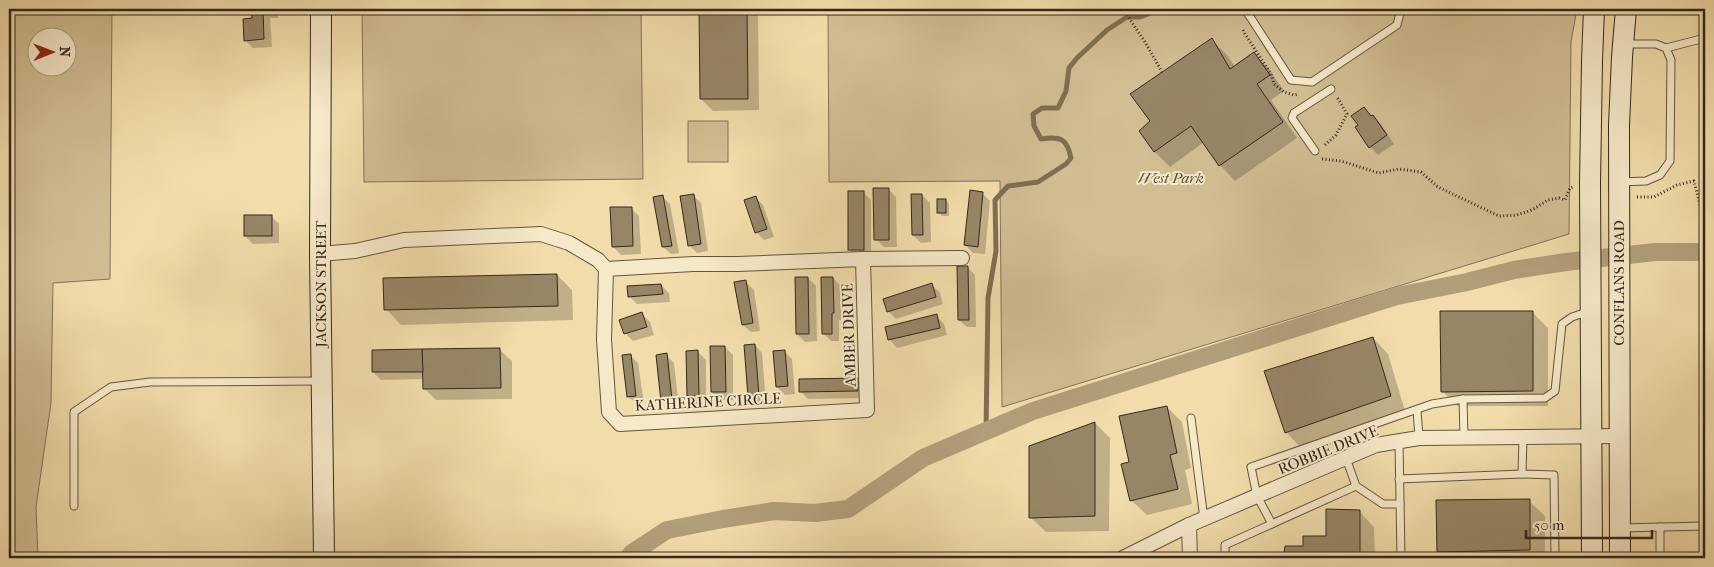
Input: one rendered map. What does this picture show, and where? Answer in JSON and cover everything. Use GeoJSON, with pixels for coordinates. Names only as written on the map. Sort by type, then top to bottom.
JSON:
{"type":"FeatureCollection","features":[{"type":"Feature","properties":{"kind":"main road","name":"JACKSON STREET"},"geometry":{"type":"LineString","coordinates":[[321,9],[320,254],[324,558]]}},
{"type":"Feature","properties":{"kind":"main road","name":"CONFLANS ROAD"},"geometry":{"type":"LineString","coordinates":[[1592,558],[1590,208],[1594,9]]}},
{"type":"Feature","properties":{"kind":"main road","name":"CONFLANS ROAD"},"geometry":{"type":"LineString","coordinates":[[1620,558],[1620,294],[1627,200],[1619,182],[1619,126],[1626,9]]}},
{"type":"Feature","properties":{"kind":"main road"},"geometry":{"type":"LineString","coordinates":[[1592,44],[1623,44]]}},
{"type":"Feature","properties":{"kind":"street"},"geometry":{"type":"LineString","coordinates":[[320,254],[355,251],[404,240],[541,234],[569,243],[598,260],[606,269],[693,264],[962,258]]}},
{"type":"Feature","properties":{"kind":"street","name":"AMBER DRIVE"},"geometry":{"type":"LineString","coordinates":[[863,259],[867,410]]}},
{"type":"Feature","properties":{"kind":"street","name":"KATHERINE CIRCLE"},"geometry":{"type":"LineString","coordinates":[[606,269],[604,340],[609,412],[620,424],[867,410]]}},
{"type":"Feature","properties":{"kind":"street","name":"ROBBIE DRIVE"},"geometry":{"type":"LineString","coordinates":[[1123,558],[1189,525],[1376,445],[1419,438],[1619,436]]}},
{"type":"Feature","properties":{"kind":"street"},"geometry":{"type":"LineString","coordinates":[[1189,525],[1190,558]]}},
{"type":"Feature","properties":{"kind":"lane"},"geometry":{"type":"LineString","coordinates":[[1255,9],[1246,11],[1291,80],[1312,82],[1397,25],[1401,9]]}},
{"type":"Feature","properties":{"kind":"lane"},"geometry":{"type":"LineString","coordinates":[[1623,44],[1656,44],[1666,48],[1705,38]]}},
{"type":"Feature","properties":{"kind":"lane"},"geometry":{"type":"LineString","coordinates":[[1619,182],[1646,181],[1660,175],[1670,161],[1672,60],[1666,48]]}},
{"type":"Feature","properties":{"kind":"lane"},"geometry":{"type":"LineString","coordinates":[[1315,151],[1292,118],[1294,113],[1331,88]]}},
{"type":"Feature","properties":{"kind":"lane"},"geometry":{"type":"LineString","coordinates":[[1272,524],[1257,496],[1251,467],[1432,404],[1463,399],[1545,398],[1555,392],[1562,324],[1590,304]]}},
{"type":"Feature","properties":{"kind":"lane"},"geometry":{"type":"LineString","coordinates":[[74,506],[74,412],[111,387],[150,382],[322,381]]}},
{"type":"Feature","properties":{"kind":"lane"},"geometry":{"type":"LineString","coordinates":[[1463,399],[1464,438]]}},
{"type":"Feature","properties":{"kind":"lane"},"geometry":{"type":"LineString","coordinates":[[1417,410],[1419,438]]}},
{"type":"Feature","properties":{"kind":"lane"},"geometry":{"type":"LineString","coordinates":[[1191,418],[1204,519]]}},
{"type":"Feature","properties":{"kind":"lane"},"geometry":{"type":"LineString","coordinates":[[1522,474],[1523,437]]}},
{"type":"Feature","properties":{"kind":"lane"},"geometry":{"type":"LineString","coordinates":[[1399,442],[1401,558]]}},
{"type":"Feature","properties":{"kind":"lane"},"geometry":{"type":"LineString","coordinates":[[1346,458],[1356,486],[1383,504],[1400,504]]}},
{"type":"Feature","properties":{"kind":"lane"},"geometry":{"type":"LineString","coordinates":[[1400,479],[1522,474],[1554,475],[1555,558]]}},
{"type":"Feature","properties":{"kind":"lane"},"geometry":{"type":"LineString","coordinates":[[1225,558],[1225,545],[1356,486]]}},
{"type":"Feature","properties":{"kind":"lane"},"geometry":{"type":"LineString","coordinates":[[1620,528],[1705,526]]}},
{"type":"Feature","properties":{"kind":"lane"},"geometry":{"type":"LineString","coordinates":[[1660,527],[1660,558]]}},
{"type":"Feature","properties":{"kind":"lane"},"geometry":{"type":"LineString","coordinates":[[300,558],[324,558]]}},
{"type":"Feature","properties":{"kind":"lane"},"geometry":{"type":"LineString","coordinates":[[1520,558],[1592,558]]}},
{"type":"Feature","properties":{"kind":"path"},"geometry":{"type":"LineString","coordinates":[[1124,10],[1162,72]]}},
{"type":"Feature","properties":{"kind":"path"},"geometry":{"type":"LineString","coordinates":[[1271,74],[1274,84],[1284,92],[1294,95],[1304,93]]}},
{"type":"Feature","properties":{"kind":"path"},"geometry":{"type":"LineString","coordinates":[[1331,88],[1347,114],[1336,135],[1315,151],[1322,160],[1341,161],[1379,173],[1399,169],[1421,172],[1438,187],[1499,216],[1518,216],[1548,200],[1558,198],[1565,200],[1570,188],[1579,186]]}},
{"type":"Feature","properties":{"kind":"path"},"geometry":{"type":"LineString","coordinates":[[1627,200],[1654,197],[1677,185],[1694,180],[1701,216],[1702,279],[1705,289]]}},
{"type":"Feature","properties":{"kind":"green space"},"geometry":{"type":"Polygon","coordinates":[[[11,9],[112,9],[110,279],[53,283],[51,403],[36,507],[38,558],[9,558],[9,82],[11,9]]]}},
{"type":"Feature","properties":{"kind":"green space"},"geometry":{"type":"Polygon","coordinates":[[[641,9],[643,179],[364,182],[362,10],[641,9]]]}},
{"type":"Feature","properties":{"kind":"green space","name":"West Park"},"geometry":{"type":"Polygon","coordinates":[[[828,9],[1577,9],[1571,42],[1569,234],[1002,407],[1000,181],[829,182],[828,9]]]}},
{"type":"Feature","properties":{"kind":"green space"},"geometry":{"type":"Polygon","coordinates":[[[688,121],[728,121],[728,162],[688,162],[688,121]]]}},
{"type":"Feature","properties":{"kind":"building"},"geometry":{"type":"Polygon","coordinates":[[[251,9],[271,10],[263,10],[264,39],[244,41],[243,19],[252,18],[251,9]]]}},
{"type":"Feature","properties":{"kind":"building"},"geometry":{"type":"Polygon","coordinates":[[[699,9],[747,9],[748,99],[700,99],[699,9]]]}},
{"type":"Feature","properties":{"kind":"building"},"geometry":{"type":"Polygon","coordinates":[[[1212,38],[1230,69],[1254,52],[1270,75],[1257,84],[1283,122],[1219,166],[1191,126],[1154,152],[1139,131],[1150,121],[1130,94],[1212,38]]]}},
{"type":"Feature","properties":{"kind":"building"},"geometry":{"type":"Polygon","coordinates":[[[1705,69],[1705,148],[1701,109],[1705,69]]]}},
{"type":"Feature","properties":{"kind":"building"},"geometry":{"type":"Polygon","coordinates":[[[1364,107],[1371,116],[1373,115],[1387,135],[1369,148],[1355,127],[1358,125],[1351,116],[1364,107]]]}},
{"type":"Feature","properties":{"kind":"building"},"geometry":{"type":"Polygon","coordinates":[[[873,188],[889,188],[889,240],[874,240],[873,188]]]}},
{"type":"Feature","properties":{"kind":"building"},"geometry":{"type":"Polygon","coordinates":[[[970,190],[983,192],[978,247],[964,245],[970,190]]]}},
{"type":"Feature","properties":{"kind":"building"},"geometry":{"type":"Polygon","coordinates":[[[848,191],[864,191],[864,250],[848,250],[848,191]]]}},
{"type":"Feature","properties":{"kind":"building"},"geometry":{"type":"Polygon","coordinates":[[[694,194],[701,244],[688,246],[680,196],[694,194]]]}},
{"type":"Feature","properties":{"kind":"building"},"geometry":{"type":"Polygon","coordinates":[[[911,194],[922,194],[923,235],[912,235],[911,194]]]}},
{"type":"Feature","properties":{"kind":"building"},"geometry":{"type":"Polygon","coordinates":[[[663,195],[672,246],[662,247],[653,197],[663,195]]]}},
{"type":"Feature","properties":{"kind":"building"},"geometry":{"type":"Polygon","coordinates":[[[756,196],[767,229],[755,233],[744,200],[756,196]]]}},
{"type":"Feature","properties":{"kind":"building"},"geometry":{"type":"Polygon","coordinates":[[[937,199],[946,199],[946,213],[937,213],[937,199]]]}},
{"type":"Feature","properties":{"kind":"building"},"geometry":{"type":"Polygon","coordinates":[[[610,207],[632,207],[633,246],[612,247],[610,207]]]}},
{"type":"Feature","properties":{"kind":"building"},"geometry":{"type":"Polygon","coordinates":[[[244,215],[272,215],[272,236],[244,236],[244,215]]]}},
{"type":"Feature","properties":{"kind":"building"},"geometry":{"type":"Polygon","coordinates":[[[957,266],[968,266],[969,320],[958,320],[957,266]]]}},
{"type":"Feature","properties":{"kind":"building"},"geometry":{"type":"Polygon","coordinates":[[[557,274],[558,306],[384,310],[383,278],[557,274]]]}},
{"type":"Feature","properties":{"kind":"building"},"geometry":{"type":"Polygon","coordinates":[[[795,277],[808,277],[809,334],[796,334],[795,277]]]}},
{"type":"Feature","properties":{"kind":"building"},"geometry":{"type":"Polygon","coordinates":[[[821,277],[833,277],[834,313],[832,313],[832,334],[822,334],[821,277]]]}},
{"type":"Feature","properties":{"kind":"building"},"geometry":{"type":"Polygon","coordinates":[[[746,280],[753,323],[742,325],[734,282],[746,280]]]}},
{"type":"Feature","properties":{"kind":"building"},"geometry":{"type":"Polygon","coordinates":[[[932,283],[936,297],[887,312],[883,299],[932,283]]]}},
{"type":"Feature","properties":{"kind":"building"},"geometry":{"type":"Polygon","coordinates":[[[661,284],[663,294],[628,297],[627,286],[661,284]]]}},
{"type":"Feature","properties":{"kind":"building"},"geometry":{"type":"Polygon","coordinates":[[[1440,311],[1533,311],[1533,391],[1441,392],[1440,311]]]}},
{"type":"Feature","properties":{"kind":"building"},"geometry":{"type":"Polygon","coordinates":[[[642,312],[647,327],[624,334],[619,320],[642,312]]]}},
{"type":"Feature","properties":{"kind":"building"},"geometry":{"type":"Polygon","coordinates":[[[937,314],[940,328],[888,340],[885,327],[937,314]]]}},
{"type":"Feature","properties":{"kind":"building"},"geometry":{"type":"Polygon","coordinates":[[[1373,337],[1391,396],[1285,433],[1264,371],[1373,337]]]}},
{"type":"Feature","properties":{"kind":"building"},"geometry":{"type":"Polygon","coordinates":[[[755,344],[759,396],[748,397],[744,345],[755,344]]]}},
{"type":"Feature","properties":{"kind":"building"},"geometry":{"type":"Polygon","coordinates":[[[710,346],[725,346],[726,392],[711,392],[710,346]]]}},
{"type":"Feature","properties":{"kind":"building"},"geometry":{"type":"Polygon","coordinates":[[[500,348],[501,388],[423,389],[422,349],[500,348]]]}},
{"type":"Feature","properties":{"kind":"building"},"geometry":{"type":"Polygon","coordinates":[[[422,349],[423,372],[372,372],[372,350],[422,349]]]}},
{"type":"Feature","properties":{"kind":"building"},"geometry":{"type":"Polygon","coordinates":[[[698,350],[699,396],[687,396],[686,351],[698,350]]]}},
{"type":"Feature","properties":{"kind":"building"},"geometry":{"type":"Polygon","coordinates":[[[785,350],[788,386],[776,387],[773,351],[785,350]]]}},
{"type":"Feature","properties":{"kind":"building"},"geometry":{"type":"Polygon","coordinates":[[[667,353],[672,400],[661,402],[656,355],[667,353]]]}},
{"type":"Feature","properties":{"kind":"building"},"geometry":{"type":"Polygon","coordinates":[[[631,354],[636,396],[627,397],[622,355],[631,354]]]}},
{"type":"Feature","properties":{"kind":"building"},"geometry":{"type":"Polygon","coordinates":[[[858,378],[858,391],[799,392],[799,379],[858,378]]]}},
{"type":"Feature","properties":{"kind":"building"},"geometry":{"type":"Polygon","coordinates":[[[1167,406],[1177,453],[1170,455],[1178,489],[1130,501],[1121,464],[1129,462],[1119,416],[1167,406]]]}},
{"type":"Feature","properties":{"kind":"building"},"geometry":{"type":"Polygon","coordinates":[[[1095,422],[1095,516],[1029,518],[1029,446],[1095,422]]]}},
{"type":"Feature","properties":{"kind":"building"},"geometry":{"type":"Polygon","coordinates":[[[1530,499],[1530,550],[1437,552],[1436,500],[1530,499]]]}},
{"type":"Feature","properties":{"kind":"building"},"geometry":{"type":"Polygon","coordinates":[[[1326,509],[1360,510],[1360,558],[1242,558],[1242,554],[1284,553],[1285,546],[1303,546],[1303,536],[1326,536],[1326,509]]]}},
{"type":"Feature","properties":{"kind":"waterway"},"geometry":{"type":"LineString","coordinates":[[986,432],[988,298],[996,251],[995,200],[1008,186],[1038,182],[1066,164],[1071,158],[1067,146],[1062,140],[1058,138],[1041,139],[1034,126],[1033,114],[1042,108],[1058,108],[1066,91],[1069,68],[1077,58],[1107,30],[1127,17],[1140,17],[1161,9]]}},
{"type":"Feature","properties":{"kind":"waterway"},"geometry":{"type":"LineString","coordinates":[[628,558],[632,553],[667,530],[774,511],[815,513],[848,509],[923,458],[1033,411],[1397,296],[1467,282],[1514,270],[1566,262],[1655,252],[1705,252]]}}]}
